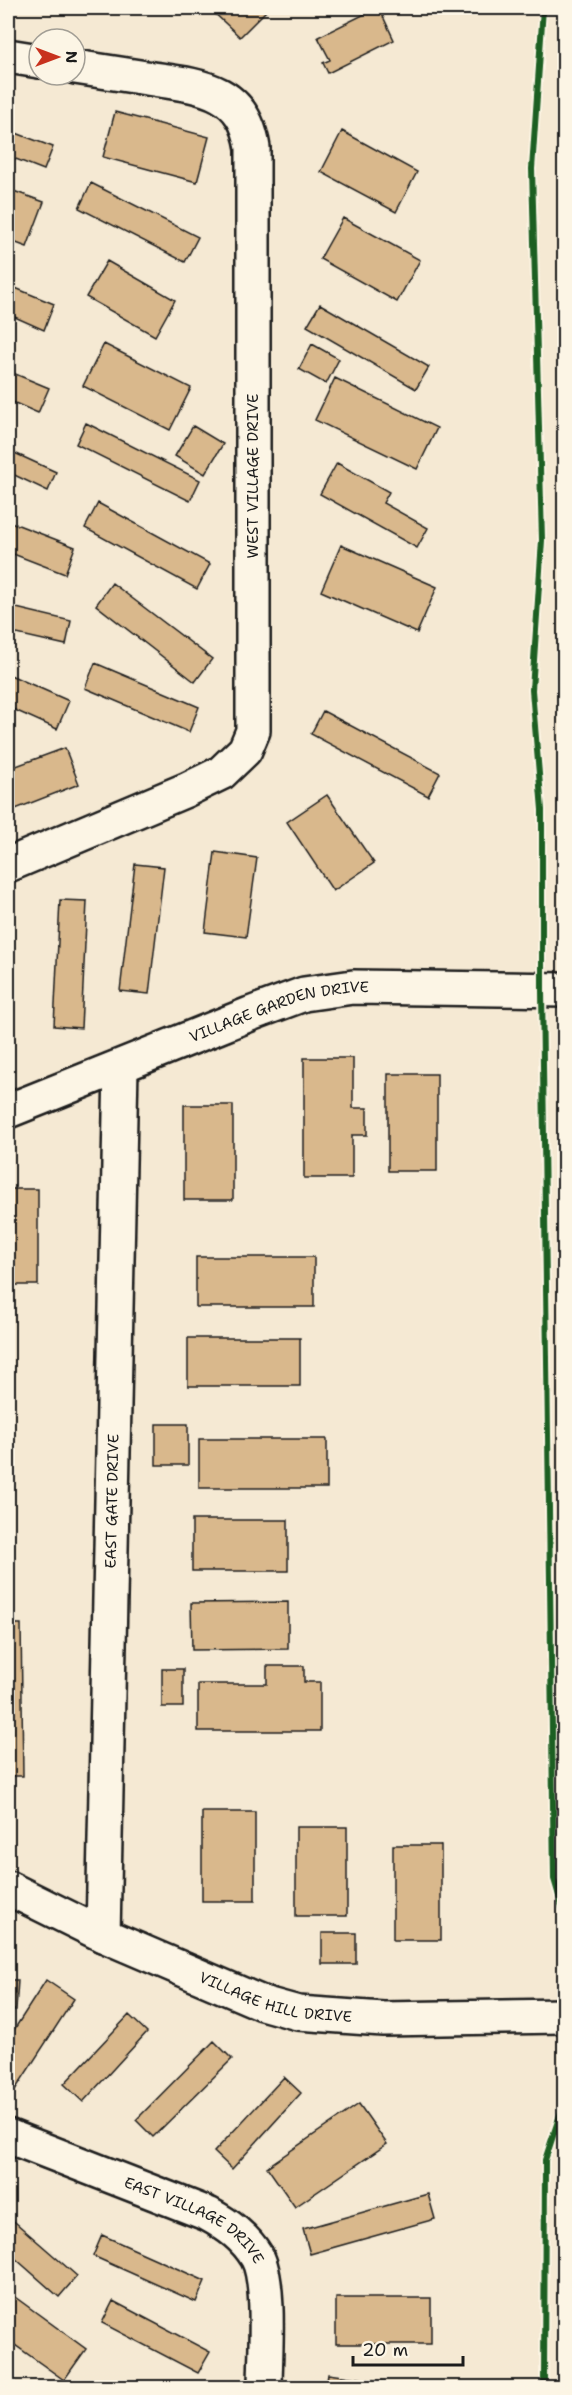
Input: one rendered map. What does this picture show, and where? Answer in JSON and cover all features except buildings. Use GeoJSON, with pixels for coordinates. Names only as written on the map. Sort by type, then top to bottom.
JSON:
{"type":"FeatureCollection","features":[{"type":"Feature","properties":{"kind":"street"},"geometry":{"type":"LineString","coordinates":[[8,56],[27,59]]}},
{"type":"Feature","properties":{"kind":"street","name":"WEST VILLAGE DRIVE"},"geometry":{"type":"LineString","coordinates":[[8,865],[221,773],[245,750],[253,731],[253,148],[250,133],[245,119],[237,108],[224,97],[201,86],[87,69]]}},
{"type":"Feature","properties":{"kind":"street","name":"VILLAGE GARDEN DRIVE"},"geometry":{"type":"LineString","coordinates":[[8,1111],[304,994],[353,987],[564,990]]}},
{"type":"Feature","properties":{"kind":"street","name":"EAST GATE DRIVE"},"geometry":{"type":"LineString","coordinates":[[103,1935],[121,1067]]}},
{"type":"Feature","properties":{"kind":"street","name":"VILLAGE HILL DRIVE"},"geometry":{"type":"LineString","coordinates":[[8,1888],[103,1935],[262,2003],[298,2013],[383,2019],[564,2016]]}},
{"type":"Feature","properties":{"kind":"street","name":"EAST VILLAGE DRIVE"},"geometry":{"type":"LineString","coordinates":[[8,2136],[208,2214],[231,2228],[246,2241],[262,2269],[265,2388]]}},
{"type":"Feature","properties":{"kind":"cycle path"},"geometry":{"type":"LineString","coordinates":[[543,8],[532,169],[542,540],[532,690],[542,810],[542,990],[554,1879],[564,1913]]}},
{"type":"Feature","properties":{"kind":"cycle path"},"geometry":{"type":"LineString","coordinates":[[544,2388],[545,2160],[564,2103]]}}]}
